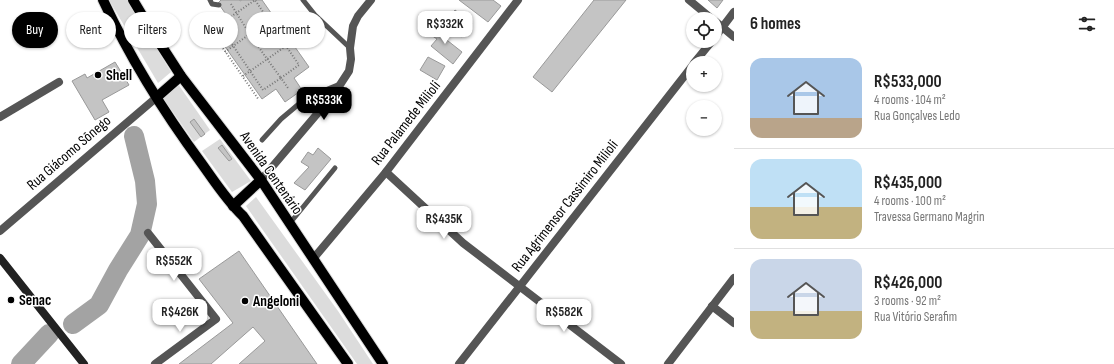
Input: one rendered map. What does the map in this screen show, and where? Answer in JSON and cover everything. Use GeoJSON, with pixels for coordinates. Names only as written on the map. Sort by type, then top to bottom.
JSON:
{"type":"FeatureCollection","features":[{"type":"Feature","properties":{"kind":"main road"},"geometry":{"type":"LineString","coordinates":[[103,0],[124,43],[189,146],[233,206],[243,216],[348,364]]}},
{"type":"Feature","properties":{"kind":"main road","name":"Avenida Centenário"},"geometry":{"type":"LineString","coordinates":[[133,0],[181,76],[260,180],[383,364]]}},
{"type":"Feature","properties":{"kind":"main road"},"geometry":{"type":"LineString","coordinates":[[157,97],[181,76]]}},
{"type":"Feature","properties":{"kind":"main road"},"geometry":{"type":"LineString","coordinates":[[233,206],[260,180]]}},
{"type":"Feature","properties":{"kind":"main road"},"geometry":{"type":"LineString","coordinates":[[0,258],[84,364]]}},
{"type":"Feature","properties":{"kind":"street"},"geometry":{"type":"LineString","coordinates":[[260,180],[341,84],[349,71],[353,26],[358,16],[371,0]]}},
{"type":"Feature","properties":{"kind":"street","name":"Rua Palamede Milioli"},"geometry":{"type":"LineString","coordinates":[[313,259],[386,172],[518,0]]}},
{"type":"Feature","properties":{"kind":"street"},"geometry":{"type":"LineString","coordinates":[[689,0],[704,12]]}},
{"type":"Feature","properties":{"kind":"street"},"geometry":{"type":"LineString","coordinates":[[734,12],[722,27],[734,37]]}},
{"type":"Feature","properties":{"kind":"street","name":"Rua Agrimensor Cassimiro Milioli"},"geometry":{"type":"LineString","coordinates":[[700,56],[707,48]]}},
{"type":"Feature","properties":{"kind":"street","name":"Rua Agrimensor Cassimiro Milioli"},"geometry":{"type":"LineString","coordinates":[[459,364],[686,74]]}},
{"type":"Feature","properties":{"kind":"street"},"geometry":{"type":"LineString","coordinates":[[0,117],[59,82]]}},
{"type":"Feature","properties":{"kind":"street","name":"Rua Giácomo Sônego"},"geometry":{"type":"LineString","coordinates":[[0,231],[157,97]]}},
{"type":"Feature","properties":{"kind":"street"},"geometry":{"type":"LineString","coordinates":[[386,172],[463,243],[621,364]]}},
{"type":"Feature","properties":{"kind":"street"},"geometry":{"type":"LineString","coordinates":[[148,234],[216,318],[155,364]]}},
{"type":"Feature","properties":{"kind":"street"},"geometry":{"type":"LineString","coordinates":[[668,364],[734,278]]}},
{"type":"Feature","properties":{"kind":"street"},"geometry":{"type":"LineString","coordinates":[[712,306],[734,323]]}},
{"type":"Feature","properties":{"kind":"lane"},"geometry":{"type":"LineString","coordinates":[[210,0],[212,4],[219,5]]}},
{"type":"Feature","properties":{"kind":"lane"},"geometry":{"type":"LineString","coordinates":[[303,0],[314,16],[350,48]]}},
{"type":"Feature","properties":{"kind":"lane"},"geometry":{"type":"LineString","coordinates":[[262,140],[281,118],[306,98],[341,84]]}},
{"type":"Feature","properties":{"kind":"lane"},"geometry":{"type":"LineString","coordinates":[[289,224],[335,168]]}},
{"type":"Feature","properties":{"kind":"path"},"geometry":{"type":"LineString","coordinates":[[237,12],[255,0],[263,12]]}},
{"type":"Feature","properties":{"kind":"path"},"geometry":{"type":"LineString","coordinates":[[231,4],[235,12]]}},
{"type":"Feature","properties":{"kind":"path"},"geometry":{"type":"LineString","coordinates":[[238,16],[246,28]]}},
{"type":"Feature","properties":{"kind":"path"},"geometry":{"type":"LineString","coordinates":[[222,48],[259,100]]}},
{"type":"Feature","properties":{"kind":"path"},"geometry":{"type":"LineString","coordinates":[[225,52],[230,48]]}},
{"type":"Feature","properties":{"kind":"path"},"geometry":{"type":"LineString","coordinates":[[234,48],[263,90],[299,65],[287,48]]}},
{"type":"Feature","properties":{"kind":"path"},"geometry":{"type":"LineString","coordinates":[[260,48],[288,88]]}},
{"type":"Feature","properties":{"kind":"path"},"geometry":{"type":"LineString","coordinates":[[243,76],[283,48]]}},
{"type":"Feature","properties":{"kind":"shaded area"},"geometry":{"type":"Polygon","coordinates":[[[109,0],[127,0],[134,12],[124,12],[124,25],[109,0]]]}},
{"type":"Feature","properties":{"kind":"shaded area"},"geometry":{"type":"Polygon","coordinates":[[[137,48],[156,48],[171,72],[158,83],[137,48]]]}},
{"type":"Feature","properties":{"kind":"shaded area"},"geometry":{"type":"Polygon","coordinates":[[[178,84],[210,130],[194,142],[163,98],[178,84]]]}},
{"type":"Feature","properties":{"kind":"shaded area"},"geometry":{"type":"Polygon","coordinates":[[[220,139],[251,181],[232,192],[202,151],[220,139]]]}},
{"type":"Feature","properties":{"kind":"shaded area"},"geometry":{"type":"Polygon","coordinates":[[[256,197],[338,311],[373,364],[357,364],[246,206],[256,197]]]}},
{"type":"Feature","properties":{"kind":"building"},"geometry":{"type":"Polygon","coordinates":[[[221,0],[262,0],[270,12],[246,12],[246,48],[296,48],[309,67],[294,78],[302,90],[285,102],[276,89],[262,99],[226,48],[238,48],[238,12],[224,12],[218,3],[221,0]]]}},
{"type":"Feature","properties":{"kind":"building"},"geometry":{"type":"Polygon","coordinates":[[[459,0],[493,0],[501,6],[488,22],[459,0]]]}},
{"type":"Feature","properties":{"kind":"building"},"geometry":{"type":"Polygon","coordinates":[[[594,0],[626,0],[552,92],[533,77],[594,0]]]}},
{"type":"Feature","properties":{"kind":"building"},"geometry":{"type":"Polygon","coordinates":[[[708,0],[723,0],[717,8],[708,0]]]}},
{"type":"Feature","properties":{"kind":"building"},"geometry":{"type":"Polygon","coordinates":[[[455,10],[472,23],[462,37],[445,24],[455,10]]]}},
{"type":"Feature","properties":{"kind":"building"},"geometry":{"type":"Polygon","coordinates":[[[440,24],[448,30],[443,37],[462,52],[453,64],[431,46],[437,39],[431,35],[440,24]]]}},
{"type":"Feature","properties":{"kind":"building"},"geometry":{"type":"Polygon","coordinates":[[[428,57],[445,66],[437,80],[420,70],[428,57]]]}},
{"type":"Feature","properties":{"kind":"building"},"geometry":{"type":"Polygon","coordinates":[[[115,62],[129,85],[102,100],[109,112],[95,120],[72,81],[85,74],[87,78],[115,62]]]}},
{"type":"Feature","properties":{"kind":"building"},"geometry":{"type":"Polygon","coordinates":[[[194,119],[205,134],[201,137],[190,122],[194,119]]]}},
{"type":"Feature","properties":{"kind":"building"},"geometry":{"type":"Polygon","coordinates":[[[222,145],[232,159],[229,161],[218,148],[222,145]]]}},
{"type":"Feature","properties":{"kind":"building"},"geometry":{"type":"Polygon","coordinates":[[[318,148],[331,159],[305,190],[294,183],[309,167],[301,162],[308,152],[313,155],[318,148]]]}},
{"type":"Feature","properties":{"kind":"building","name":"Angeloni"},"geometry":{"type":"Polygon","coordinates":[[[239,251],[317,364],[239,364],[265,341],[253,327],[211,364],[179,364],[233,323],[199,279],[239,251]]]}},
{"type":"Feature","properties":{"kind":"waterway"},"geometry":{"type":"LineString","coordinates":[[73,324],[99,305],[118,270],[140,235],[147,204],[145,181],[134,136]]}},
{"type":"Feature","properties":{"kind":"waterway"},"geometry":{"type":"LineString","coordinates":[[21,364],[49,334]]}},
{"type":"Feature","properties":{"kind":"place","name":"Shell"},"geometry":{"type":"Point","coordinates":[98,75]}},
{"type":"Feature","properties":{"kind":"place","name":"Senac"},"geometry":{"type":"Point","coordinates":[11,300]}},
{"type":"Feature","properties":{"kind":"place","name":"Angeloni"},"geometry":{"type":"Point","coordinates":[245,301]}}]}
